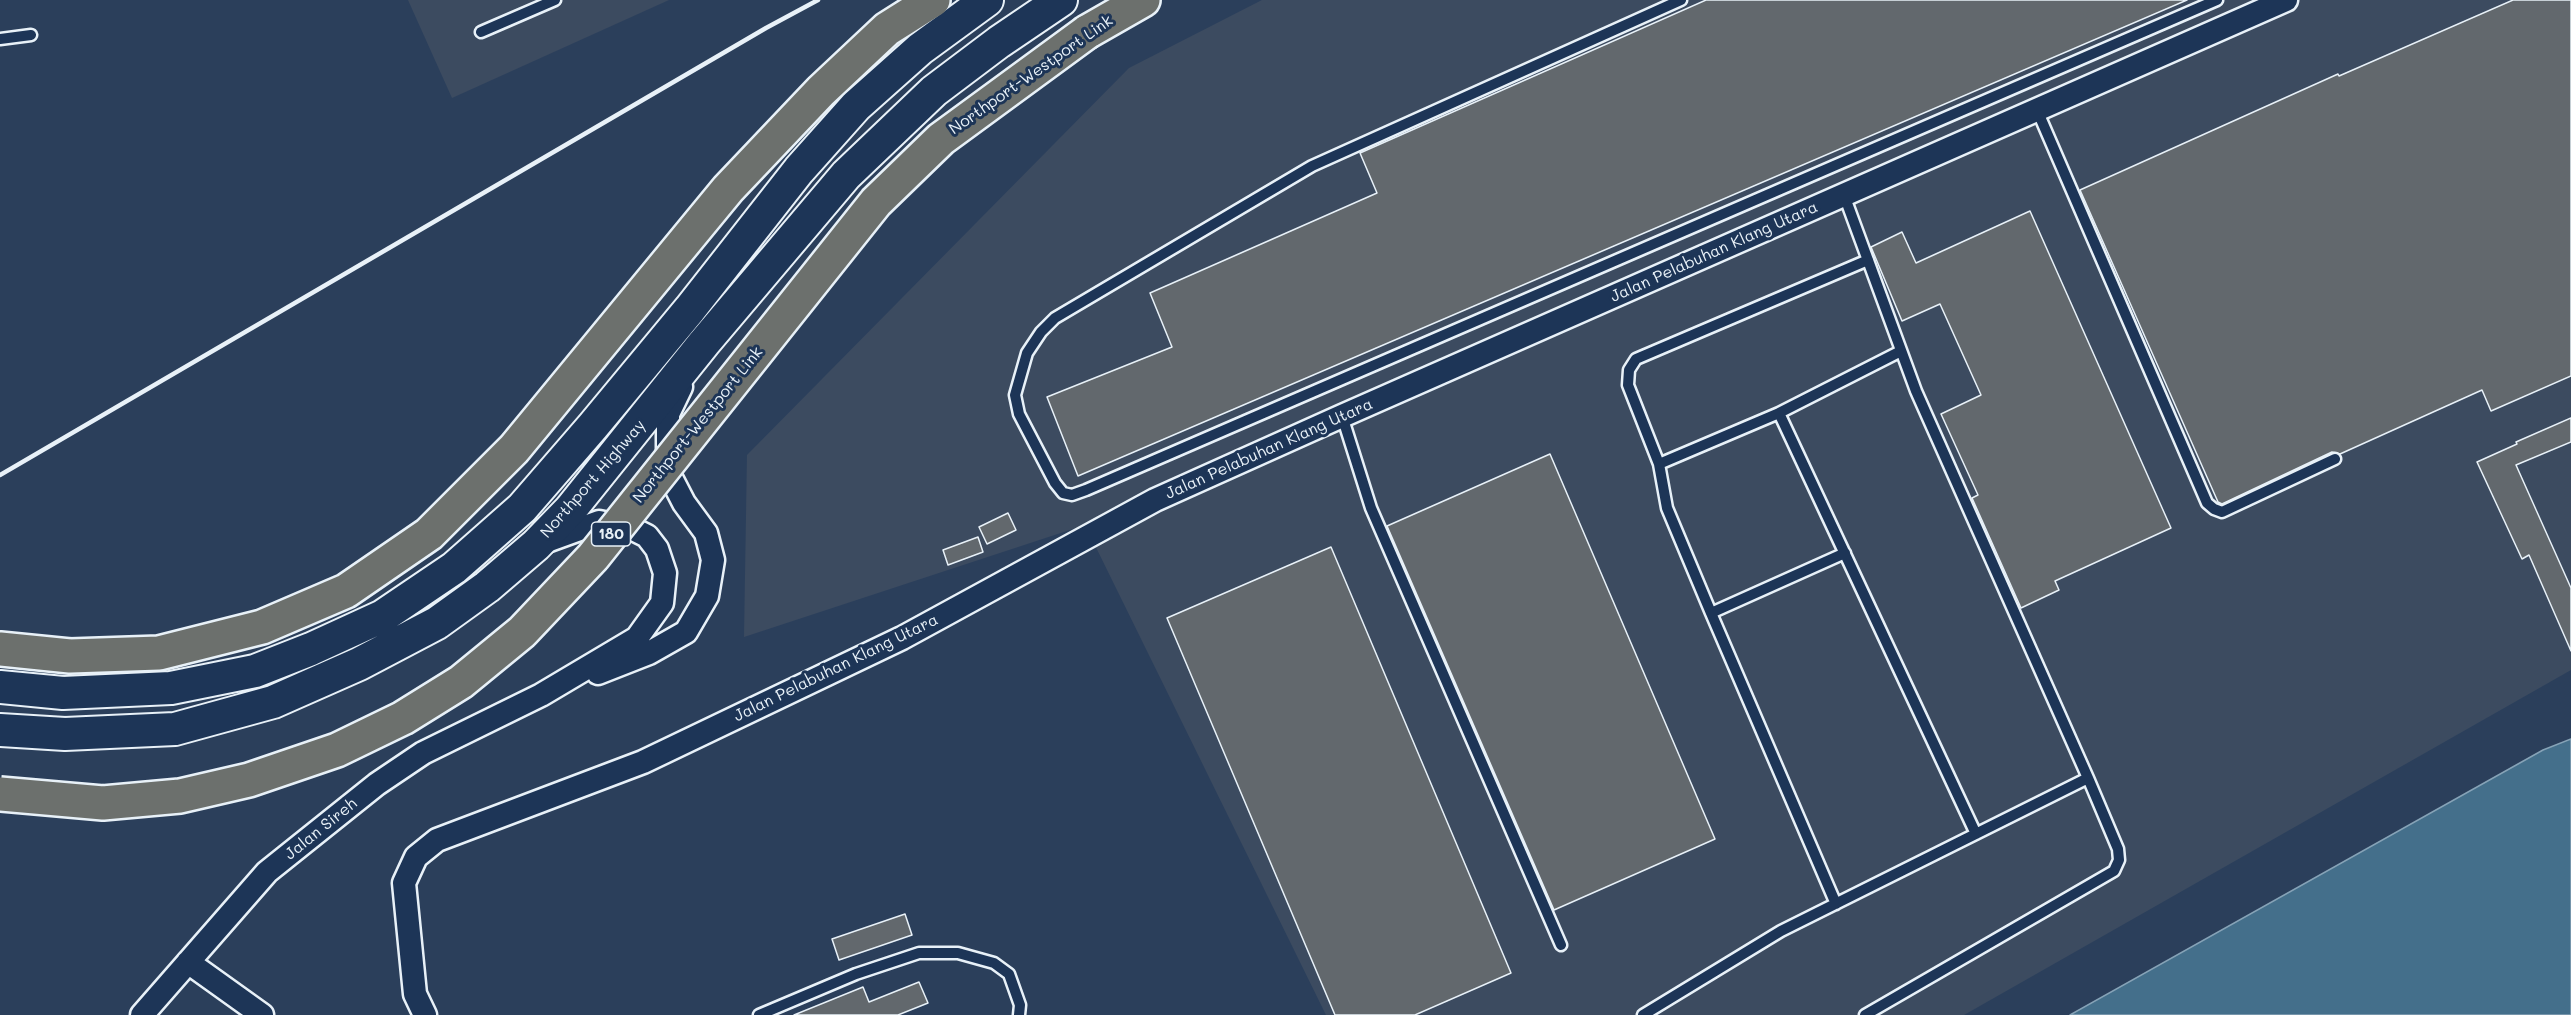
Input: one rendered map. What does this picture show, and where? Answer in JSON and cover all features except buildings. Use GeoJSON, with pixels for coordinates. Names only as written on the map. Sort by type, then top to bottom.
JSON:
{"type":"FeatureCollection","features":[{"type":"Feature","properties":{"kind":"main road"},"geometry":{"type":"LineString","coordinates":[[0,649],[70,656],[159,653],[262,627],[346,591],[429,534],[514,449],[728,189],[797,115],[887,29],[933,0]]}},
{"type":"Feature","properties":{"kind":"main road"},"geometry":{"type":"LineString","coordinates":[[0,687],[63,693],[171,688],[255,672],[382,616],[454,568],[522,508],[565,459],[690,309],[800,170],[856,106],[920,49],[987,0]]}},
{"type":"Feature","properties":{"kind":"main road","name":"Northport Highway"},"geometry":{"type":"LineString","coordinates":[[0,730],[65,734],[175,729],[273,702],[359,664],[437,623],[487,587],[536,545],[577,502],[704,343],[846,175],[934,91],[999,42],[1061,0]]}},
{"type":"Feature","properties":{"kind":"main road","name":"Northport-Westport Link"},"geometry":{"type":"LineString","coordinates":[[0,794],[103,803],[180,796],[249,780],[337,750],[403,718],[461,682],[522,632],[593,557],[876,202],[941,139],[1087,32],[1143,0]]}},
{"type":"Feature","properties":{"kind":"street","name":"Jalan Pelabuhan Klang Utara"},"geometry":{"type":"LineString","coordinates":[[425,1015],[415,994],[404,883],[416,857],[437,840],[643,762],[902,638],[1155,500],[2286,0]]}},
{"type":"Feature","properties":{"kind":"street"},"geometry":{"type":"LineString","coordinates":[[541,695],[649,653],[686,632],[707,596],[713,560],[706,533],[684,502],[668,472],[668,414],[704,343]]}},
{"type":"Feature","properties":{"kind":"street"},"geometry":{"type":"LineString","coordinates":[[536,545],[599,522],[633,529],[647,536],[657,549],[665,573],[662,603],[637,638],[541,695]]}},
{"type":"Feature","properties":{"kind":"street","name":"Jalan Sireh"},"geometry":{"type":"LineString","coordinates":[[142,1015],[267,872],[377,784],[423,753],[541,695]]}},
{"type":"Feature","properties":{"kind":"street"},"geometry":{"type":"LineString","coordinates":[[188,962],[262,1015]]}},
{"type":"Feature","properties":{"kind":"lane"},"geometry":{"type":"LineString","coordinates":[[481,32],[555,0]]}},
{"type":"Feature","properties":{"kind":"lane"},"geometry":{"type":"LineString","coordinates":[[1681,0],[1312,166],[1055,318],[1041,332],[1027,353],[1016,396],[1019,414],[1063,493],[1071,495],[1086,490],[2217,0]]}},
{"type":"Feature","properties":{"kind":"lane"},"geometry":{"type":"LineString","coordinates":[[0,39],[31,35]]}},
{"type":"Feature","properties":{"kind":"lane"},"geometry":{"type":"LineString","coordinates":[[2037,110],[2207,503],[2222,512],[2335,459]]}},
{"type":"Feature","properties":{"kind":"lane"},"geometry":{"type":"LineString","coordinates":[[1844,195],[1916,391],[2088,778],[2118,849],[2119,860],[2114,871],[1866,1015]]}},
{"type":"Feature","properties":{"kind":"lane"},"geometry":{"type":"LineString","coordinates":[[1836,904],[1667,508],[1659,464],[1628,385],[1629,370],[1636,359],[1868,260]]}},
{"type":"Feature","properties":{"kind":"lane"},"geometry":{"type":"LineString","coordinates":[[1659,464],[1779,413],[1901,351]]}},
{"type":"Feature","properties":{"kind":"lane"},"geometry":{"type":"LineString","coordinates":[[1779,413],[1976,834]]}},
{"type":"Feature","properties":{"kind":"lane"},"geometry":{"type":"LineString","coordinates":[[1342,416],[1371,508],[1562,945]]}},
{"type":"Feature","properties":{"kind":"lane"},"geometry":{"type":"LineString","coordinates":[[1711,613],[1845,553]]}},
{"type":"Feature","properties":{"kind":"lane"},"geometry":{"type":"LineString","coordinates":[[1643,1015],[1782,931],[2088,778]]}},
{"type":"Feature","properties":{"kind":"lane"},"geometry":{"type":"LineString","coordinates":[[759,1015],[856,974],[919,953],[958,953],[994,963],[1010,974],[1020,1005],[1019,1015]]}},
{"type":"Feature","properties":{"kind":"shaded area"},"geometry":{"type":"Polygon","coordinates":[[[408,0],[669,0],[452,98],[408,0]]]}},
{"type":"Feature","properties":{"kind":"shaded area"},"geometry":{"type":"Polygon","coordinates":[[[1262,0],[2571,0],[2571,670],[1964,1015],[1326,1015],[1085,525],[744,637],[747,455],[1129,68],[1262,0]]]}},
{"type":"Feature","properties":{"kind":"shaded area"},"geometry":{"type":"Polygon","coordinates":[[[2571,739],[2571,1015],[2070,1015],[2543,750],[2571,739]]]}},
{"type":"Feature","properties":{"kind":"railway"},"geometry":{"type":"LineString","coordinates":[[0,475],[766,28],[818,0]]}}]}
